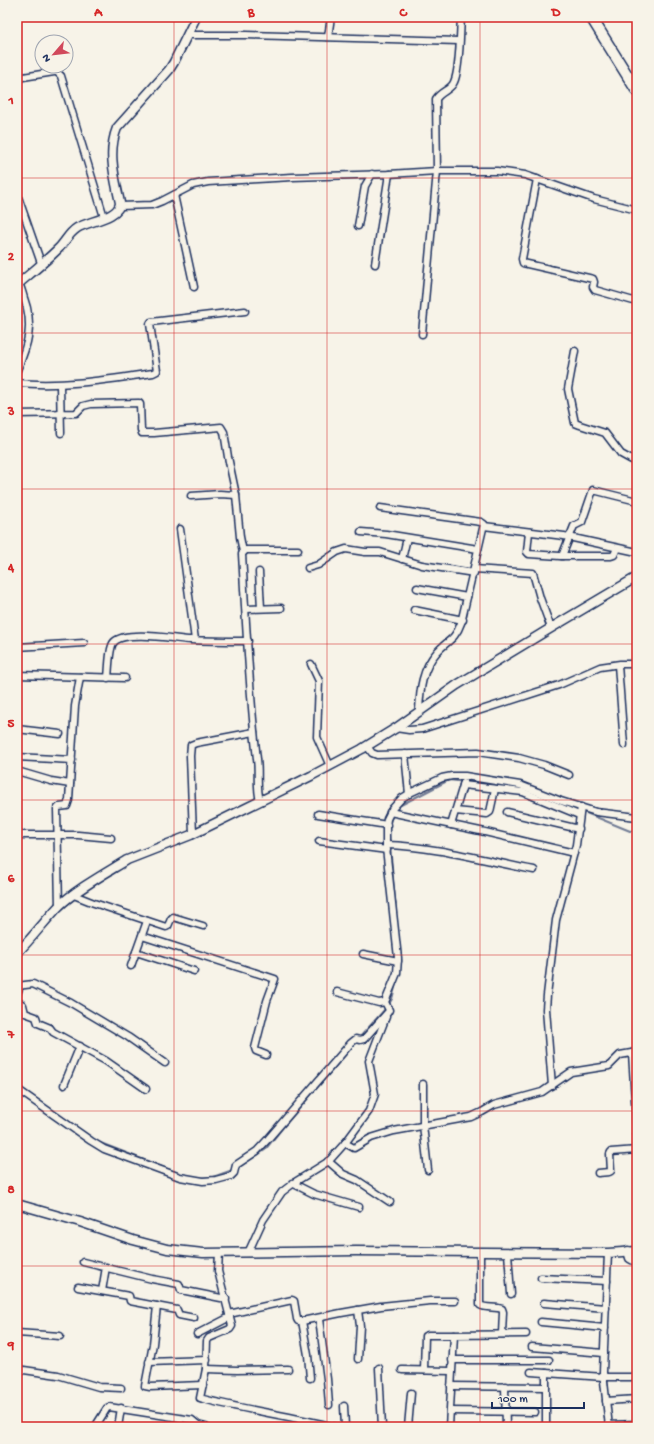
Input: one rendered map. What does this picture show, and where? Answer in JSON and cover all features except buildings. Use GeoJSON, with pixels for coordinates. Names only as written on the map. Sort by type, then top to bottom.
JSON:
{"type":"FeatureCollection","features":[{"type":"Feature","properties":{"kind":"main road"},"geometry":{"type":"LineString","coordinates":[[594,18],[633,77],[637,91]]}},
{"type":"Feature","properties":{"kind":"street"},"geometry":{"type":"LineString","coordinates":[[17,369],[25,352],[30,330],[27,305],[18,283],[59,248],[69,235],[78,227],[117,211],[120,206],[112,165],[113,138],[117,128],[169,70],[196,17]]}},
{"type":"Feature","properties":{"kind":"street"},"geometry":{"type":"LineString","coordinates":[[328,37],[331,17]]}},
{"type":"Feature","properties":{"kind":"street"},"geometry":{"type":"LineString","coordinates":[[422,334],[436,171],[436,99],[439,94],[451,86],[454,82],[457,72],[461,17]]}},
{"type":"Feature","properties":{"kind":"street"},"geometry":{"type":"LineString","coordinates":[[187,35],[246,35],[459,41]]}},
{"type":"Feature","properties":{"kind":"street"},"geometry":{"type":"LineString","coordinates":[[17,78],[54,72],[57,72],[61,76],[104,217]]}},
{"type":"Feature","properties":{"kind":"street"},"geometry":{"type":"LineString","coordinates":[[120,206],[152,205],[193,186],[208,182],[436,171],[497,171],[524,175],[594,199],[637,210]]}},
{"type":"Feature","properties":{"kind":"street"},"geometry":{"type":"LineString","coordinates":[[358,226],[366,182],[372,174]]}},
{"type":"Feature","properties":{"kind":"street"},"geometry":{"type":"LineString","coordinates":[[375,264],[389,174]]}},
{"type":"Feature","properties":{"kind":"street"},"geometry":{"type":"LineString","coordinates":[[537,179],[522,259],[523,263],[593,279],[593,287],[595,290],[637,302]]}},
{"type":"Feature","properties":{"kind":"street"},"geometry":{"type":"LineString","coordinates":[[17,194],[41,263]]}},
{"type":"Feature","properties":{"kind":"street"},"geometry":{"type":"LineString","coordinates":[[174,195],[194,287]]}},
{"type":"Feature","properties":{"kind":"street"},"geometry":{"type":"LineString","coordinates":[[17,383],[60,385],[100,381],[156,372],[156,358],[150,324],[152,321],[184,319],[245,311]]}},
{"type":"Feature","properties":{"kind":"street"},"geometry":{"type":"LineString","coordinates":[[575,351],[568,389],[575,423],[605,433],[621,454],[637,462]]}},
{"type":"Feature","properties":{"kind":"street"},"geometry":{"type":"LineString","coordinates":[[60,385],[61,433]]}},
{"type":"Feature","properties":{"kind":"street"},"geometry":{"type":"LineString","coordinates":[[17,414],[76,413],[82,406],[91,404],[139,403],[142,432],[154,433],[221,427],[224,432],[236,495],[243,552],[254,732],[258,765],[257,790],[260,801]]}},
{"type":"Feature","properties":{"kind":"street"},"geometry":{"type":"LineString","coordinates":[[562,556],[574,526],[582,522],[593,490],[637,501]]}},
{"type":"Feature","properties":{"kind":"street"},"geometry":{"type":"LineString","coordinates":[[191,496],[220,494],[236,495]]}},
{"type":"Feature","properties":{"kind":"street"},"geometry":{"type":"LineString","coordinates":[[380,508],[481,522],[484,526],[569,537],[637,552]]}},
{"type":"Feature","properties":{"kind":"street"},"geometry":{"type":"LineString","coordinates":[[419,711],[424,673],[436,653],[456,635],[463,620],[484,526]]}},
{"type":"Feature","properties":{"kind":"street"},"geometry":{"type":"LineString","coordinates":[[180,529],[195,640]]}},
{"type":"Feature","properties":{"kind":"street"},"geometry":{"type":"LineString","coordinates":[[361,532],[478,549]]}},
{"type":"Feature","properties":{"kind":"street"},"geometry":{"type":"LineString","coordinates":[[529,532],[528,554],[613,556],[617,548]]}},
{"type":"Feature","properties":{"kind":"street"},"geometry":{"type":"LineString","coordinates":[[402,559],[407,538]]}},
{"type":"Feature","properties":{"kind":"street"},"geometry":{"type":"LineString","coordinates":[[308,568],[318,565],[336,552],[346,549],[365,552],[380,552],[430,566],[474,571],[533,573],[551,628]]}},
{"type":"Feature","properties":{"kind":"street"},"geometry":{"type":"LineString","coordinates":[[243,552],[246,550],[298,550]]}},
{"type":"Feature","properties":{"kind":"street"},"geometry":{"type":"LineString","coordinates":[[259,572],[261,608]]}},
{"type":"Feature","properties":{"kind":"street"},"geometry":{"type":"LineString","coordinates":[[17,953],[59,907],[74,895],[127,860],[193,834],[367,746],[396,728],[457,685],[637,577]]}},
{"type":"Feature","properties":{"kind":"street"},"geometry":{"type":"LineString","coordinates":[[417,588],[467,597]]}},
{"type":"Feature","properties":{"kind":"street"},"geometry":{"type":"LineString","coordinates":[[246,609],[281,608]]}},
{"type":"Feature","properties":{"kind":"street"},"geometry":{"type":"LineString","coordinates":[[414,610],[463,620]]}},
{"type":"Feature","properties":{"kind":"street"},"geometry":{"type":"LineString","coordinates":[[108,678],[112,644],[116,640],[138,636],[195,640],[248,641]]}},
{"type":"Feature","properties":{"kind":"street"},"geometry":{"type":"LineString","coordinates":[[17,647],[84,643]]}},
{"type":"Feature","properties":{"kind":"street"},"geometry":{"type":"LineString","coordinates":[[311,664],[319,681],[317,737],[330,766]]}},
{"type":"Feature","properties":{"kind":"street"},"geometry":{"type":"LineString","coordinates":[[396,728],[412,730],[441,723],[558,685],[592,670],[618,665],[637,664]]}},
{"type":"Feature","properties":{"kind":"street"},"geometry":{"type":"LineString","coordinates":[[618,665],[624,745]]}},
{"type":"Feature","properties":{"kind":"street"},"geometry":{"type":"LineString","coordinates":[[17,675],[125,678]]}},
{"type":"Feature","properties":{"kind":"street"},"geometry":{"type":"LineString","coordinates":[[59,907],[57,808],[60,806],[67,806],[69,800],[75,706],[80,677]]}},
{"type":"Feature","properties":{"kind":"street"},"geometry":{"type":"LineString","coordinates":[[17,729],[60,734]]}},
{"type":"Feature","properties":{"kind":"street"},"geometry":{"type":"LineString","coordinates":[[193,834],[191,745],[254,732]]}},
{"type":"Feature","properties":{"kind":"street"},"geometry":{"type":"LineString","coordinates":[[367,746],[375,754],[478,752],[519,758],[544,765],[569,775]]}},
{"type":"Feature","properties":{"kind":"street"},"geometry":{"type":"LineString","coordinates":[[405,754],[408,794]]}},
{"type":"Feature","properties":{"kind":"street"},"geometry":{"type":"LineString","coordinates":[[17,757],[72,760]]}},
{"type":"Feature","properties":{"kind":"street"},"geometry":{"type":"LineString","coordinates":[[17,772],[51,781],[70,784]]}},
{"type":"Feature","properties":{"kind":"street"},"geometry":{"type":"LineString","coordinates":[[17,1089],[91,1142],[104,1149],[185,1179],[203,1181],[228,1178],[232,1175],[235,1169],[263,1146],[353,1040],[368,1037],[389,1011],[386,1004],[397,973],[398,961],[387,825],[398,802],[408,794],[442,778],[452,776],[464,781],[495,789],[523,792],[580,811],[637,817]]}},
{"type":"Feature","properties":{"kind":"street"},"geometry":{"type":"LineString","coordinates":[[464,781],[520,784],[580,811]]}},
{"type":"Feature","properties":{"kind":"street"},"geometry":{"type":"LineString","coordinates":[[451,825],[464,781]]}},
{"type":"Feature","properties":{"kind":"street"},"geometry":{"type":"LineString","coordinates":[[455,811],[487,814],[490,812],[495,789]]}},
{"type":"Feature","properties":{"kind":"street"},"geometry":{"type":"LineString","coordinates":[[552,1086],[546,1009],[547,995],[556,920],[574,853],[579,829],[580,811]]}},
{"type":"Feature","properties":{"kind":"street"},"geometry":{"type":"LineString","coordinates":[[507,812],[579,829]]}},
{"type":"Feature","properties":{"kind":"street"},"geometry":{"type":"LineString","coordinates":[[392,813],[574,853]]}},
{"type":"Feature","properties":{"kind":"street"},"geometry":{"type":"LineString","coordinates":[[318,814],[387,825]]}},
{"type":"Feature","properties":{"kind":"street"},"geometry":{"type":"LineString","coordinates":[[17,836],[78,835],[111,838]]}},
{"type":"Feature","properties":{"kind":"street"},"geometry":{"type":"LineString","coordinates":[[319,841],[388,846],[410,846],[534,870]]}},
{"type":"Feature","properties":{"kind":"street"},"geometry":{"type":"LineString","coordinates":[[74,895],[167,927],[171,918],[174,917],[203,926]]}},
{"type":"Feature","properties":{"kind":"street"},"geometry":{"type":"LineString","coordinates":[[131,966],[147,921]]}},
{"type":"Feature","properties":{"kind":"street"},"geometry":{"type":"LineString","coordinates":[[142,936],[275,979],[267,1001],[255,1048],[256,1051],[266,1055]]}},
{"type":"Feature","properties":{"kind":"street"},"geometry":{"type":"LineString","coordinates":[[136,952],[194,971]]}},
{"type":"Feature","properties":{"kind":"street"},"geometry":{"type":"LineString","coordinates":[[363,954],[398,961]]}},
{"type":"Feature","properties":{"kind":"street"},"geometry":{"type":"LineString","coordinates":[[17,994],[18,986],[33,984],[71,1003],[128,1037],[165,1064]]}},
{"type":"Feature","properties":{"kind":"street"},"geometry":{"type":"LineString","coordinates":[[337,992],[386,1004]]}},
{"type":"Feature","properties":{"kind":"street"},"geometry":{"type":"LineString","coordinates":[[17,1001],[23,1004],[25,1013],[36,1017],[40,1024],[49,1028],[52,1032],[80,1046],[146,1089]]}},
{"type":"Feature","properties":{"kind":"street"},"geometry":{"type":"LineString","coordinates":[[248,1253],[263,1220],[282,1192],[292,1183],[328,1162],[345,1143],[369,1111],[374,1098],[375,1088],[369,1061],[384,1026],[386,1015]]}},
{"type":"Feature","properties":{"kind":"street"},"geometry":{"type":"LineString","coordinates":[[64,1085],[80,1046]]}},
{"type":"Feature","properties":{"kind":"street"},"geometry":{"type":"LineString","coordinates":[[345,1143],[354,1148],[366,1140],[378,1136],[423,1125],[471,1117],[494,1105],[539,1093],[573,1071],[610,1066],[620,1055],[634,1052],[637,1134]]}},
{"type":"Feature","properties":{"kind":"street"},"geometry":{"type":"LineString","coordinates":[[423,1084],[423,1125],[428,1170]]}},
{"type":"Feature","properties":{"kind":"street"},"geometry":{"type":"LineString","coordinates":[[598,1173],[611,1171],[611,1152],[637,1150]]}},
{"type":"Feature","properties":{"kind":"street"},"geometry":{"type":"LineString","coordinates":[[328,1162],[343,1174],[390,1202]]}},
{"type":"Feature","properties":{"kind":"street"},"geometry":{"type":"LineString","coordinates":[[292,1183],[314,1194],[359,1207]]}},
{"type":"Feature","properties":{"kind":"street"},"geometry":{"type":"LineString","coordinates":[[17,1204],[80,1222],[133,1240],[167,1249],[204,1254],[356,1251],[508,1253],[608,1253],[637,1251]]}},
{"type":"Feature","properties":{"kind":"street"},"geometry":{"type":"LineString","coordinates":[[480,1252],[480,1305],[483,1307],[502,1310],[502,1334]]}},
{"type":"Feature","properties":{"kind":"street"},"geometry":{"type":"LineString","coordinates":[[628,1252],[630,1258],[637,1262]]}},
{"type":"Feature","properties":{"kind":"street"},"geometry":{"type":"LineString","coordinates":[[219,1253],[218,1271],[232,1323],[231,1328],[209,1338],[207,1341],[206,1369],[200,1396],[203,1399],[334,1427]]}},
{"type":"Feature","properties":{"kind":"street"},"geometry":{"type":"LineString","coordinates":[[508,1253],[511,1294]]}},
{"type":"Feature","properties":{"kind":"street"},"geometry":{"type":"LineString","coordinates":[[608,1253],[604,1377],[609,1426],[637,1424]]}},
{"type":"Feature","properties":{"kind":"street"},"geometry":{"type":"LineString","coordinates":[[83,1262],[179,1284],[181,1290],[226,1300]]}},
{"type":"Feature","properties":{"kind":"street"},"geometry":{"type":"LineString","coordinates":[[102,1291],[106,1267]]}},
{"type":"Feature","properties":{"kind":"street"},"geometry":{"type":"LineString","coordinates":[[541,1278],[607,1281]]}},
{"type":"Feature","properties":{"kind":"street"},"geometry":{"type":"LineString","coordinates":[[78,1287],[129,1296],[130,1301],[177,1310],[179,1316],[194,1318]]}},
{"type":"Feature","properties":{"kind":"street"},"geometry":{"type":"LineString","coordinates":[[197,1334],[230,1316],[292,1300],[294,1302],[297,1319],[298,1321],[302,1322],[358,1310],[430,1301],[455,1301]]}},
{"type":"Feature","properties":{"kind":"street"},"geometry":{"type":"LineString","coordinates":[[544,1303],[606,1308]]}},
{"type":"Feature","properties":{"kind":"street"},"geometry":{"type":"LineString","coordinates":[[157,1306],[153,1344],[146,1377],[146,1387],[203,1385]]}},
{"type":"Feature","properties":{"kind":"street"},"geometry":{"type":"LineString","coordinates":[[358,1310],[360,1326],[358,1359]]}},
{"type":"Feature","properties":{"kind":"street"},"geometry":{"type":"LineString","coordinates":[[319,1319],[327,1379],[328,1405]]}},
{"type":"Feature","properties":{"kind":"street"},"geometry":{"type":"LineString","coordinates":[[302,1322],[308,1355],[310,1378]]}},
{"type":"Feature","properties":{"kind":"street"},"geometry":{"type":"LineString","coordinates":[[541,1322],[605,1328]]}},
{"type":"Feature","properties":{"kind":"street"},"geometry":{"type":"LineString","coordinates":[[17,1333],[60,1336]]}},
{"type":"Feature","properties":{"kind":"street"},"geometry":{"type":"LineString","coordinates":[[424,1370],[425,1336],[526,1334]]}},
{"type":"Feature","properties":{"kind":"street"},"geometry":{"type":"LineString","coordinates":[[449,1427],[454,1335]]}},
{"type":"Feature","properties":{"kind":"street"},"geometry":{"type":"LineString","coordinates":[[532,1347],[604,1353]]}},
{"type":"Feature","properties":{"kind":"street"},"geometry":{"type":"LineString","coordinates":[[149,1362],[207,1360]]}},
{"type":"Feature","properties":{"kind":"street"},"geometry":{"type":"LineString","coordinates":[[452,1360],[549,1360]]}},
{"type":"Feature","properties":{"kind":"street"},"geometry":{"type":"LineString","coordinates":[[379,1368],[382,1427]]}},
{"type":"Feature","properties":{"kind":"street"},"geometry":{"type":"LineString","coordinates":[[17,1369],[58,1375],[99,1387],[121,1388]]}},
{"type":"Feature","properties":{"kind":"street"},"geometry":{"type":"LineString","coordinates":[[206,1369],[288,1369]]}},
{"type":"Feature","properties":{"kind":"street"},"geometry":{"type":"LineString","coordinates":[[402,1370],[452,1371]]}},
{"type":"Feature","properties":{"kind":"street"},"geometry":{"type":"LineString","coordinates":[[531,1372],[637,1378]]}},
{"type":"Feature","properties":{"kind":"street"},"geometry":{"type":"LineString","coordinates":[[546,1372],[546,1427]]}},
{"type":"Feature","properties":{"kind":"street"},"geometry":{"type":"LineString","coordinates":[[451,1386],[546,1387]]}},
{"type":"Feature","properties":{"kind":"street"},"geometry":{"type":"LineString","coordinates":[[505,1386],[506,1427]]}},
{"type":"Feature","properties":{"kind":"street"},"geometry":{"type":"LineString","coordinates":[[408,1427],[411,1393]]}},
{"type":"Feature","properties":{"kind":"street"},"geometry":{"type":"LineString","coordinates":[[606,1401],[637,1399]]}},
{"type":"Feature","properties":{"kind":"street"},"geometry":{"type":"LineString","coordinates":[[344,1406],[344,1427]]}},
{"type":"Feature","properties":{"kind":"street"},"geometry":{"type":"LineString","coordinates":[[95,1427],[108,1407],[192,1420],[198,1425],[206,1427]]}},
{"type":"Feature","properties":{"kind":"street"},"geometry":{"type":"LineString","coordinates":[[118,1427],[120,1408]]}},
{"type":"Feature","properties":{"kind":"street"},"geometry":{"type":"LineString","coordinates":[[450,1411],[535,1412]]}},
{"type":"Feature","properties":{"kind":"waterway"},"geometry":{"type":"LineString","coordinates":[[397,807],[449,780],[521,789]]}},
{"type":"Feature","properties":{"kind":"waterway"},"geometry":{"type":"LineString","coordinates":[[574,808],[630,831],[637,830]]}},
{"type":"Feature","properties":{"kind":"waterway"},"geometry":{"type":"LineString","coordinates":[[389,825],[393,814]]}},
{"type":"Feature","properties":{"kind":"waterway"},"geometry":{"type":"LineString","coordinates":[[389,835],[396,910]]}},
{"type":"Feature","properties":{"kind":"waterway"},"geometry":{"type":"LineString","coordinates":[[389,1004],[392,999],[397,980]]}},
{"type":"Feature","properties":{"kind":"waterway"},"geometry":{"type":"LineString","coordinates":[[360,1037],[386,1008]]}},
{"type":"Feature","properties":{"kind":"waterway"},"geometry":{"type":"LineString","coordinates":[[198,1178],[213,1177],[238,1168],[265,1150],[347,1053]]}},
{"type":"Feature","properties":{"kind":"waterway"},"geometry":{"type":"LineString","coordinates":[[17,1085],[60,1116]]}},
{"type":"Feature","properties":{"kind":"waterway"},"geometry":{"type":"LineString","coordinates":[[98,1142],[183,1175]]}}]}
